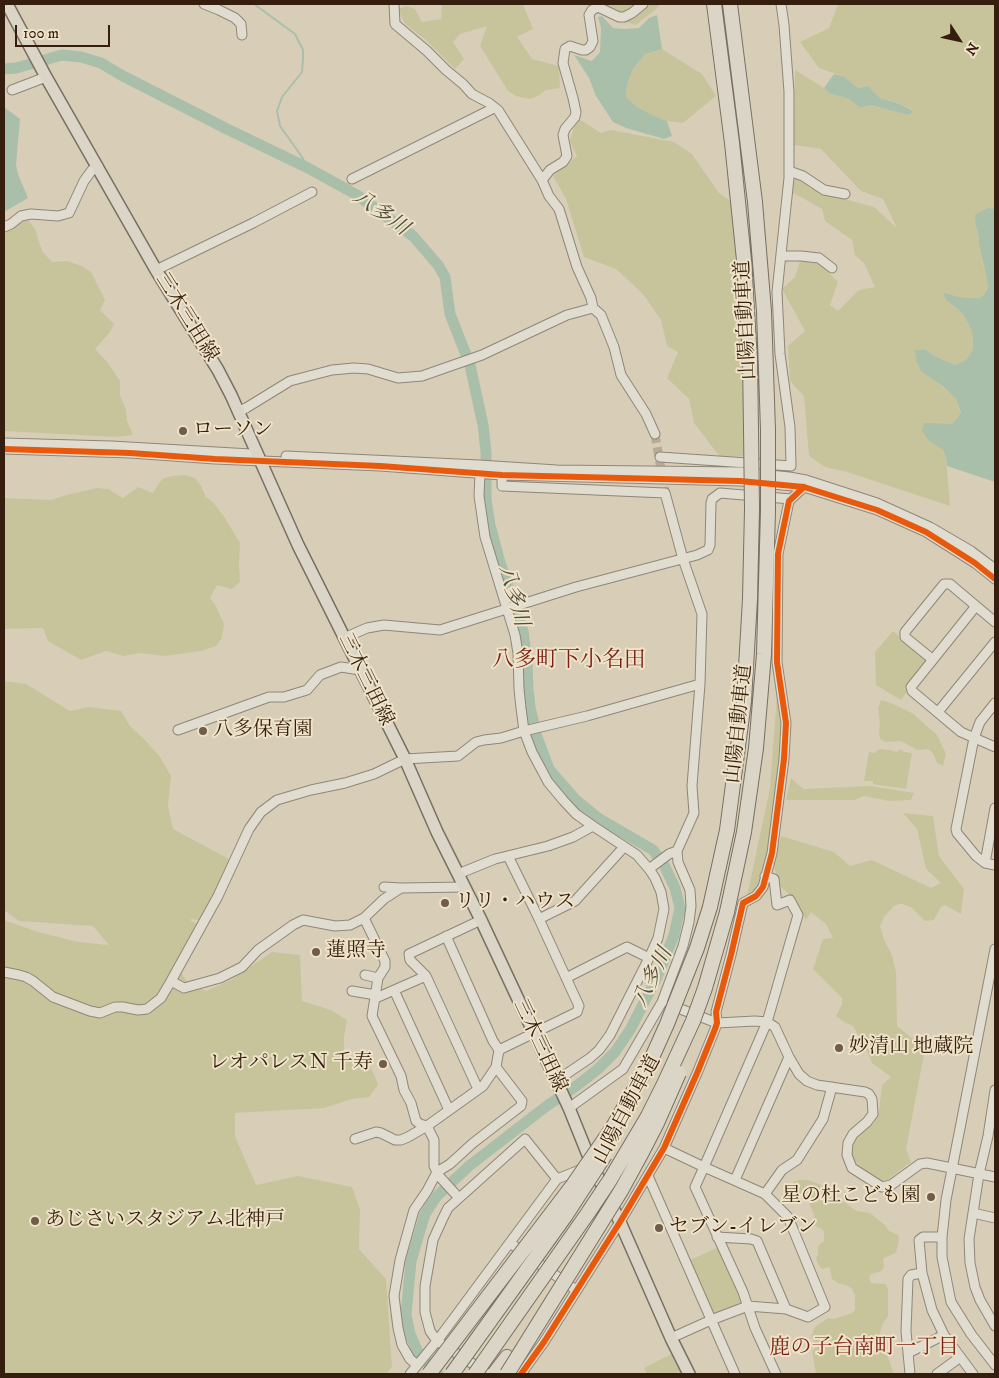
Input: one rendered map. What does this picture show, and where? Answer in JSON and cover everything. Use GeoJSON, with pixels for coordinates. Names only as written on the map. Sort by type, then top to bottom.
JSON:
{"type":"FeatureCollection","features":[{"type":"Feature","properties":{"kind":"highway","name":"山陽自動車道"},"geometry":{"type":"LineString","coordinates":[[452,1374],[566,1215],[616,1137],[636,1101],[658,1056],[682,996],[699,948],[720,867],[733,792],[744,701],[749,626],[752,509],[750,350],[744,260],[734,160],[714,4]]}},
{"type":"Feature","properties":{"kind":"highway","name":"山陽自動車道"},"geometry":{"type":"LineString","coordinates":[[475,1374],[588,1213],[648,1116],[693,1021],[727,912],[737,869],[750,796],[760,703],[766,598],[768,430],[764,311],[756,211],[730,4]]}},
{"type":"Feature","properties":{"kind":"highway"},"geometry":{"type":"LineString","coordinates":[[429,1374],[573,1185],[617,1120],[646,1069],[668,1024],[697,948],[710,907]]}},
{"type":"Feature","properties":{"kind":"highway"},"geometry":{"type":"LineString","coordinates":[[507,1374],[600,1224],[657,1123],[682,1066],[709,989],[727,912]]}},
{"type":"Feature","properties":{"kind":"highway"},"geometry":{"type":"LineString","coordinates":[[494,1374],[600,1224]]}},
{"type":"Feature","properties":{"kind":"main road","name":"三木三田線"},"geometry":{"type":"LineString","coordinates":[[8,4],[156,270],[218,370],[239,411],[298,545],[404,759],[534,1034],[568,1107],[592,1165],[689,1374]]}},
{"type":"Feature","properties":{"kind":"street"},"geometry":{"type":"LineString","coordinates":[[204,4],[234,18],[241,24],[242,36]]}},
{"type":"Feature","properties":{"kind":"street"},"geometry":{"type":"LineString","coordinates":[[394,4],[395,24],[427,51],[472,94],[498,110],[542,180],[559,209],[577,268],[591,298],[593,308],[601,315],[614,347],[621,375],[646,414],[655,434]]}},
{"type":"Feature","properties":{"kind":"street"},"geometry":{"type":"LineString","coordinates":[[542,180],[550,170],[563,162],[567,156],[563,135],[565,129],[575,117],[576,112],[563,63],[565,50],[570,46],[586,50],[590,48],[592,41],[589,15],[592,10],[598,7],[619,17],[624,17],[644,4]]}},
{"type":"Feature","properties":{"kind":"street"},"geometry":{"type":"LineString","coordinates":[[660,457],[792,466],[790,427],[780,354],[777,292],[789,171],[789,92],[781,4]]}},
{"type":"Feature","properties":{"kind":"street"},"geometry":{"type":"LineString","coordinates":[[12,90],[45,72]]}},
{"type":"Feature","properties":{"kind":"street"},"geometry":{"type":"LineString","coordinates":[[352,179],[494,108]]}},
{"type":"Feature","properties":{"kind":"street"},"geometry":{"type":"LineString","coordinates":[[4,227],[21,216],[31,214],[58,216],[69,213],[84,181],[92,170],[98,166]]}},
{"type":"Feature","properties":{"kind":"street"},"geometry":{"type":"LineString","coordinates":[[789,171],[803,176],[824,190],[845,194]]}},
{"type":"Feature","properties":{"kind":"street"},"geometry":{"type":"LineString","coordinates":[[156,270],[312,192]]}},
{"type":"Feature","properties":{"kind":"street"},"geometry":{"type":"LineString","coordinates":[[781,256],[819,258],[832,268]]}},
{"type":"Feature","properties":{"kind":"street"},"geometry":{"type":"LineString","coordinates":[[239,411],[290,381],[324,372],[368,369],[398,378],[422,376],[482,355],[567,315],[593,308]]}},
{"type":"Feature","properties":{"kind":"street"},"geometry":{"type":"LineString","coordinates":[[4,443],[111,446],[380,466],[740,480],[804,487],[877,510],[926,532],[995,579]]}},
{"type":"Feature","properties":{"kind":"street"},"geometry":{"type":"LineString","coordinates":[[4,449],[260,458]]}},
{"type":"Feature","properties":{"kind":"street"},"geometry":{"type":"LineString","coordinates":[[480,469],[479,496],[485,537],[515,636],[524,731],[536,760],[548,782],[570,807],[593,826],[637,855],[655,878],[661,892],[664,909],[658,938],[612,1030],[599,1050],[556,1082]]}},
{"type":"Feature","properties":{"kind":"street"},"geometry":{"type":"LineString","coordinates":[[502,470],[502,486],[665,492],[683,559],[702,614],[700,684],[692,786],[694,813],[673,853],[649,869]]}},
{"type":"Feature","properties":{"kind":"street"},"geometry":{"type":"LineString","coordinates":[[502,470],[740,472],[806,480],[877,503],[930,527],[971,551],[995,569]]}},
{"type":"Feature","properties":{"kind":"street"},"geometry":{"type":"LineString","coordinates":[[521,1374],[544,1342],[620,1222],[664,1148],[701,1063],[716,1023],[716,1012],[743,903],[756,896],[763,887],[772,852],[784,759],[786,723],[777,662],[778,554],[789,501],[804,487]]}},
{"type":"Feature","properties":{"kind":"street"},"geometry":{"type":"LineString","coordinates":[[344,638],[367,628],[384,625],[440,630],[576,587],[697,556],[708,550],[710,545],[711,504],[712,499],[720,493],[791,499]]}},
{"type":"Feature","properties":{"kind":"street"},"geometry":{"type":"LineString","coordinates":[[932,659],[905,637],[905,632],[944,584],[950,584],[995,622]]}},
{"type":"Feature","properties":{"kind":"street"},"geometry":{"type":"LineString","coordinates":[[976,606],[911,687],[912,691],[961,732],[995,747]]}},
{"type":"Feature","properties":{"kind":"street"},"geometry":{"type":"LineString","coordinates":[[938,712],[995,642]]}},
{"type":"Feature","properties":{"kind":"street"},"geometry":{"type":"LineString","coordinates":[[178,730],[269,697],[284,697],[307,690],[320,675],[341,667],[360,670]]}},
{"type":"Feature","properties":{"kind":"street"},"geometry":{"type":"LineString","coordinates":[[4,972],[26,977],[54,997],[90,1011],[100,1013],[122,1006],[143,1010],[148,1009],[161,998],[171,981],[218,896],[249,829],[260,812],[277,800],[374,774],[404,759],[458,756],[476,742],[501,738],[587,716],[700,684]]}},
{"type":"Feature","properties":{"kind":"street"},"geometry":{"type":"LineString","coordinates":[[995,703],[980,722],[974,738],[956,829],[976,856],[985,863],[995,865]]}},
{"type":"Feature","properties":{"kind":"street"},"geometry":{"type":"LineString","coordinates":[[985,863],[995,808]]}},
{"type":"Feature","properties":{"kind":"street"},"geometry":{"type":"LineString","coordinates":[[458,874],[495,859],[548,846],[573,837],[593,826]]}},
{"type":"Feature","properties":{"kind":"street"},"geometry":{"type":"LineString","coordinates":[[539,919],[575,901],[624,847]]}},
{"type":"Feature","properties":{"kind":"street"},"geometry":{"type":"LineString","coordinates":[[568,1107],[623,1069],[662,1002],[683,946],[691,906],[690,890],[673,853]]}},
{"type":"Feature","properties":{"kind":"street"},"geometry":{"type":"LineString","coordinates":[[499,1050],[577,1012],[579,1006],[508,856]]}},
{"type":"Feature","properties":{"kind":"street"},"geometry":{"type":"LineString","coordinates":[[765,876],[774,879],[777,905],[790,900],[798,915],[767,1022],[696,1187],[776,1374]]}},
{"type":"Feature","properties":{"kind":"street"},"geometry":{"type":"LineString","coordinates":[[384,887],[464,887]]}},
{"type":"Feature","properties":{"kind":"street"},"geometry":{"type":"LineString","coordinates":[[171,981],[184,988],[220,978],[242,967],[258,950],[292,925],[303,920],[335,926],[350,925],[364,918],[384,899],[401,888]]}},
{"type":"Feature","properties":{"kind":"street"},"geometry":{"type":"LineString","coordinates":[[364,918],[385,962],[385,968],[378,978],[372,1016],[401,1076],[404,1090],[411,1103],[416,1120],[420,1124],[427,1126],[434,1140],[434,1166],[438,1174],[458,1196]]}},
{"type":"Feature","properties":{"kind":"street"},"geometry":{"type":"LineString","coordinates":[[478,1089],[426,976],[410,960],[409,954],[480,920]]}},
{"type":"Feature","properties":{"kind":"street"},"geometry":{"type":"LineString","coordinates":[[355,1139],[376,1132],[396,1140],[401,1140],[427,1126],[483,1086],[496,1067],[499,1050],[446,936]]}},
{"type":"Feature","properties":{"kind":"street"},"geometry":{"type":"LineString","coordinates":[[566,978],[626,947],[649,958]]}},
{"type":"Feature","properties":{"kind":"street"},"geometry":{"type":"LineString","coordinates":[[995,949],[946,1200],[942,1237],[942,1257],[951,1302],[971,1334],[995,1365]]}},
{"type":"Feature","properties":{"kind":"street"},"geometry":{"type":"LineString","coordinates":[[365,975],[378,978]]}},
{"type":"Feature","properties":{"kind":"street"},"geometry":{"type":"LineString","coordinates":[[352,991],[376,997],[426,976]]}},
{"type":"Feature","properties":{"kind":"street"},"geometry":{"type":"LineString","coordinates":[[394,990],[449,1110]]}},
{"type":"Feature","properties":{"kind":"street"},"geometry":{"type":"LineString","coordinates":[[662,1002],[716,1023],[767,1022],[775,1027],[799,1074],[807,1081],[817,1085],[870,1094],[873,1114],[853,1134],[848,1142],[847,1155],[852,1168],[882,1187],[891,1185],[920,1164],[927,1163],[995,1177]]}},
{"type":"Feature","properties":{"kind":"street"},"geometry":{"type":"LineString","coordinates":[[735,1180],[789,1057]]}},
{"type":"Feature","properties":{"kind":"street"},"geometry":{"type":"LineString","coordinates":[[417,1365],[410,1359],[402,1346],[398,1328],[394,1296],[400,1260],[414,1210],[438,1174],[473,1143],[521,1106],[522,1101],[496,1067]]}},
{"type":"Feature","properties":{"kind":"street"},"geometry":{"type":"LineString","coordinates":[[766,1194],[782,1170],[797,1160],[823,1119],[832,1087]]}},
{"type":"Feature","properties":{"kind":"street"},"geometry":{"type":"LineString","coordinates":[[995,1090],[991,1137],[979,1174],[969,1239],[970,1264],[975,1287],[995,1326]]}},
{"type":"Feature","properties":{"kind":"street"},"geometry":{"type":"LineString","coordinates":[[487,1374],[437,1341],[430,1331],[425,1312],[425,1286],[433,1240],[448,1208],[458,1196],[525,1139],[557,1179]]}},
{"type":"Feature","properties":{"kind":"street"},"geometry":{"type":"LineString","coordinates":[[664,1148],[766,1194],[788,1217],[825,1307],[808,1317],[786,1309],[748,1306],[672,1338]]}},
{"type":"Feature","properties":{"kind":"street"},"geometry":{"type":"LineString","coordinates":[[411,1374],[557,1179],[592,1165]]}},
{"type":"Feature","properties":{"kind":"street"},"geometry":{"type":"LineString","coordinates":[[648,1176],[735,1374]]}},
{"type":"Feature","properties":{"kind":"street"},"geometry":{"type":"LineString","coordinates":[[973,1213],[995,1218]]}},
{"type":"Feature","properties":{"kind":"street"},"geometry":{"type":"LineString","coordinates":[[717,1237],[757,1241],[786,1309]]}},
{"type":"Feature","properties":{"kind":"street"},"geometry":{"type":"LineString","coordinates":[[942,1237],[923,1237],[919,1240],[922,1273],[932,1310],[944,1335],[959,1358],[973,1374]]}},
{"type":"Feature","properties":{"kind":"street"},"geometry":{"type":"LineString","coordinates":[[510,1243],[576,1290]]}},
{"type":"Feature","properties":{"kind":"street"},"geometry":{"type":"LineString","coordinates":[[910,1374],[906,1330],[908,1279],[911,1275],[922,1273]]}},
{"type":"Feature","properties":{"kind":"street"},"geometry":{"type":"LineString","coordinates":[[908,1353],[944,1335]]}},
{"type":"Feature","properties":{"kind":"street"},"geometry":{"type":"LineString","coordinates":[[937,1374],[959,1358]]}},
{"type":"Feature","properties":{"kind":"shaded area"},"geometry":{"type":"Polygon","coordinates":[[[442,4],[523,4],[533,29],[517,37],[532,59],[559,66],[560,88],[546,90],[530,99],[516,96],[508,91],[480,46],[487,26],[460,34],[453,42],[464,59],[455,69],[426,40],[405,24],[398,9],[406,6],[415,9],[422,22],[441,19],[442,4]]]}},
{"type":"Feature","properties":{"kind":"shaded area"},"geometry":{"type":"Polygon","coordinates":[[[603,4],[660,4],[636,25],[619,20],[603,4]]]}},
{"type":"Feature","properties":{"kind":"shaded area"},"geometry":{"type":"Polygon","coordinates":[[[838,4],[995,4],[995,226],[976,227],[988,286],[984,295],[979,298],[959,297],[944,292],[947,301],[965,317],[972,332],[973,349],[966,360],[955,365],[933,355],[925,349],[915,350],[933,379],[956,399],[961,414],[952,424],[942,424],[928,440],[943,450],[946,457],[950,506],[847,472],[825,467],[809,456],[804,396],[790,381],[788,346],[805,331],[782,289],[795,277],[800,261],[820,264],[838,282],[830,305],[838,311],[859,290],[875,287],[864,263],[855,255],[852,240],[825,221],[822,209],[792,192],[795,176],[834,196],[874,207],[897,228],[883,199],[861,191],[821,149],[794,145],[795,70],[829,93],[849,99],[860,108],[870,105],[908,115],[912,113],[912,109],[880,98],[868,86],[858,88],[845,77],[819,68],[800,42],[829,28],[838,4]]]}},
{"type":"Feature","properties":{"kind":"shaded area"},"geometry":{"type":"Polygon","coordinates":[[[657,15],[662,49],[645,54],[633,69],[627,85],[626,97],[636,106],[667,121],[672,136],[664,139],[626,128],[613,122],[596,96],[589,78],[574,55],[592,61],[600,52],[601,28],[598,17],[602,16],[613,28],[626,29],[639,28],[649,18],[657,15]]]}},
{"type":"Feature","properties":{"kind":"shaded area"},"geometry":{"type":"Polygon","coordinates":[[[662,49],[702,74],[716,96],[683,123],[667,121],[652,115],[636,106],[626,97],[627,85],[633,69],[645,54],[662,49]]]}},
{"type":"Feature","properties":{"kind":"shaded area"},"geometry":{"type":"Polygon","coordinates":[[[834,74],[845,77],[858,88],[868,86],[880,98],[912,110],[912,113],[908,115],[870,105],[860,108],[849,99],[829,93],[824,88],[834,74]]]}},
{"type":"Feature","properties":{"kind":"shaded area"},"geometry":{"type":"Polygon","coordinates":[[[4,107],[20,119],[16,165],[28,198],[4,212],[4,107]]]}},
{"type":"Feature","properties":{"kind":"shaded area"},"geometry":{"type":"Polygon","coordinates":[[[579,119],[601,133],[611,130],[674,142],[692,154],[719,193],[730,201],[742,288],[745,456],[720,457],[694,423],[689,399],[667,378],[678,352],[667,346],[661,320],[643,294],[616,269],[584,257],[566,199],[553,176],[577,156],[570,142],[574,127],[579,119]]]}},
{"type":"Feature","properties":{"kind":"shaded area"},"geometry":{"type":"Polygon","coordinates":[[[988,208],[994,209],[995,226],[995,482],[947,466],[943,450],[928,440],[922,431],[924,423],[952,424],[961,413],[956,399],[921,371],[916,361],[915,350],[925,349],[933,355],[955,365],[966,360],[973,349],[972,332],[965,317],[947,301],[943,292],[959,297],[979,298],[984,295],[988,287],[975,215],[988,208]]]}},
{"type":"Feature","properties":{"kind":"shaded area"},"geometry":{"type":"Polygon","coordinates":[[[27,219],[35,229],[42,251],[52,262],[67,261],[82,266],[91,272],[105,300],[100,310],[114,324],[110,332],[95,349],[108,363],[120,381],[120,395],[133,435],[116,437],[4,431],[4,230],[27,219]]]}},
{"type":"Feature","properties":{"kind":"shaded area"},"geometry":{"type":"Polygon","coordinates":[[[185,475],[195,478],[200,484],[206,497],[213,502],[225,518],[240,543],[240,582],[232,589],[217,585],[210,598],[224,624],[222,638],[216,646],[201,651],[165,656],[139,653],[124,656],[106,651],[81,660],[48,641],[43,628],[4,629],[4,498],[51,500],[97,488],[108,489],[123,498],[138,487],[153,493],[162,479],[185,475]]]}},
{"type":"Feature","properties":{"kind":"shaded area"},"geometry":{"type":"Polygon","coordinates":[[[893,631],[927,661],[905,689],[907,692],[901,700],[876,685],[875,652],[893,631]]]}},
{"type":"Feature","properties":{"kind":"shaded area"},"geometry":{"type":"Polygon","coordinates":[[[778,670],[784,728],[777,805],[762,875],[757,889],[747,896],[770,788],[778,670]]]}},
{"type":"Feature","properties":{"kind":"shaded area"},"geometry":{"type":"Polygon","coordinates":[[[4,681],[26,684],[70,711],[89,707],[121,711],[130,726],[160,757],[171,776],[168,806],[173,829],[229,859],[202,921],[190,920],[206,929],[181,972],[188,983],[206,991],[231,980],[272,952],[300,955],[302,1001],[331,1010],[347,1020],[344,1037],[344,1057],[365,1060],[373,1072],[378,1085],[369,1097],[352,1099],[324,1108],[235,1113],[235,1136],[256,1185],[298,1176],[352,1187],[360,1209],[359,1249],[386,1279],[392,1367],[386,1374],[4,1374],[4,920],[38,932],[78,942],[109,945],[93,926],[19,921],[4,910],[4,681]]]}},
{"type":"Feature","properties":{"kind":"shaded area"},"geometry":{"type":"Polygon","coordinates":[[[881,700],[912,713],[937,735],[946,754],[943,766],[937,763],[933,753],[928,749],[917,750],[901,741],[886,742],[880,739],[878,708],[881,700]]]}},
{"type":"Feature","properties":{"kind":"shaded area"},"geometry":{"type":"Polygon","coordinates":[[[880,749],[897,752],[900,749],[904,752],[912,753],[906,789],[873,784],[873,781],[864,781],[869,752],[876,753],[880,749]]]}},
{"type":"Feature","properties":{"kind":"shaded area"},"geometry":{"type":"Polygon","coordinates":[[[791,778],[803,789],[870,786],[914,793],[911,800],[889,801],[864,796],[854,800],[786,800],[791,778]]]}},
{"type":"Feature","properties":{"kind":"shaded area"},"geometry":{"type":"Polygon","coordinates":[[[903,813],[933,816],[939,856],[964,889],[961,914],[945,905],[941,907],[934,920],[925,921],[912,908],[899,904],[894,906],[884,917],[880,927],[892,955],[896,972],[897,1026],[925,1049],[906,1149],[911,1162],[886,1181],[880,1182],[855,1163],[850,1153],[850,1147],[853,1141],[874,1123],[879,1111],[882,1085],[891,1077],[872,1063],[853,1026],[836,1016],[842,1004],[842,998],[813,969],[823,939],[833,938],[826,924],[811,912],[806,920],[793,898],[779,885],[773,862],[781,836],[834,852],[850,866],[872,860],[931,888],[941,883],[926,869],[917,829],[903,813]]]}},
{"type":"Feature","properties":{"kind":"shaded area"},"geometry":{"type":"Polygon","coordinates":[[[808,1180],[819,1184],[857,1211],[870,1213],[885,1225],[889,1231],[898,1235],[899,1240],[896,1253],[884,1258],[882,1271],[871,1274],[869,1277],[871,1283],[886,1284],[888,1290],[888,1316],[882,1325],[879,1336],[893,1371],[892,1374],[816,1374],[812,1351],[817,1346],[811,1337],[815,1327],[828,1318],[834,1319],[852,1313],[855,1310],[855,1295],[848,1286],[832,1279],[829,1267],[822,1269],[819,1266],[816,1259],[818,1246],[824,1241],[824,1232],[813,1224],[814,1215],[808,1201],[794,1188],[793,1182],[808,1180]]]}},
{"type":"Feature","properties":{"kind":"shaded area"},"geometry":{"type":"Polygon","coordinates":[[[719,1247],[742,1302],[741,1306],[715,1316],[711,1315],[688,1261],[719,1247]]]}},
{"type":"Feature","properties":{"kind":"shaded area"},"geometry":{"type":"Polygon","coordinates":[[[671,1354],[681,1374],[647,1374],[644,1368],[671,1354]]]}},
{"type":"Feature","properties":{"kind":"waterway"},"geometry":{"type":"LineString","coordinates":[[254,4],[295,34],[303,50],[302,72],[282,97],[277,111],[280,126],[308,168]]}},
{"type":"Feature","properties":{"kind":"waterway","name":"八多川"},"geometry":{"type":"LineString","coordinates":[[4,69],[16,68],[62,55],[81,57],[101,63],[227,129],[308,168],[357,195],[413,236],[438,265],[445,277],[450,314],[470,365],[483,425],[486,452],[486,499],[490,525],[499,559],[523,631],[530,707],[537,737],[549,769],[576,800],[598,818],[653,850],[664,865],[675,888],[680,908],[674,935],[657,977],[630,1030],[615,1052],[598,1069],[575,1087],[548,1105],[469,1166],[437,1196],[425,1214],[411,1261],[406,1315],[410,1334],[418,1352],[438,1374]]}},
{"type":"Feature","properties":{"kind":"tunnel"},"geometry":{"type":"LineString","coordinates":[[655,434],[665,493]]}},
{"type":"Feature","properties":{"kind":"cycle path"},"geometry":{"type":"LineString","coordinates":[[4,449],[130,453],[215,459],[380,466],[502,475],[740,481],[804,487],[877,510],[926,532],[975,563],[995,579]]}},
{"type":"Feature","properties":{"kind":"cycle path"},"geometry":{"type":"LineString","coordinates":[[521,1374],[544,1342],[620,1222],[664,1148],[717,1023],[716,1012],[743,903],[756,896],[763,887],[772,853],[784,759],[786,723],[777,662],[778,554],[789,501],[804,487]]}},
{"type":"Feature","properties":{"kind":"place","name":"ローソン"},"geometry":{"type":"Point","coordinates":[183,431]}},
{"type":"Feature","properties":{"kind":"place","name":"八多保育園"},"geometry":{"type":"Point","coordinates":[203,731]}},
{"type":"Feature","properties":{"kind":"place","name":"リリ・ハウス"},"geometry":{"type":"Point","coordinates":[445,903]}},
{"type":"Feature","properties":{"kind":"place","name":"蓮照寺"},"geometry":{"type":"Point","coordinates":[316,952]}},
{"type":"Feature","properties":{"kind":"place","name":"妙清山 地蔵院"},"geometry":{"type":"Point","coordinates":[839,1048]}},
{"type":"Feature","properties":{"kind":"place","name":"レオパレスＮ 千寿"},"geometry":{"type":"Point","coordinates":[383,1064]}},
{"type":"Feature","properties":{"kind":"place","name":"星の杜こども園"},"geometry":{"type":"Point","coordinates":[931,1197]}},
{"type":"Feature","properties":{"kind":"place","name":"あじさいスタジアム北神戸"},"geometry":{"type":"Point","coordinates":[35,1221]}},
{"type":"Feature","properties":{"kind":"place","name":"セブン-イレブン"},"geometry":{"type":"Point","coordinates":[659,1228]}},
{"type":"Feature","properties":{"kind":"district","name":"八多町下小名田"},"geometry":{"type":"Point","coordinates":[569,661]}},
{"type":"Feature","properties":{"kind":"district","name":"鹿の子台南町一丁目"},"geometry":{"type":"Point","coordinates":[864,1349]}}]}
